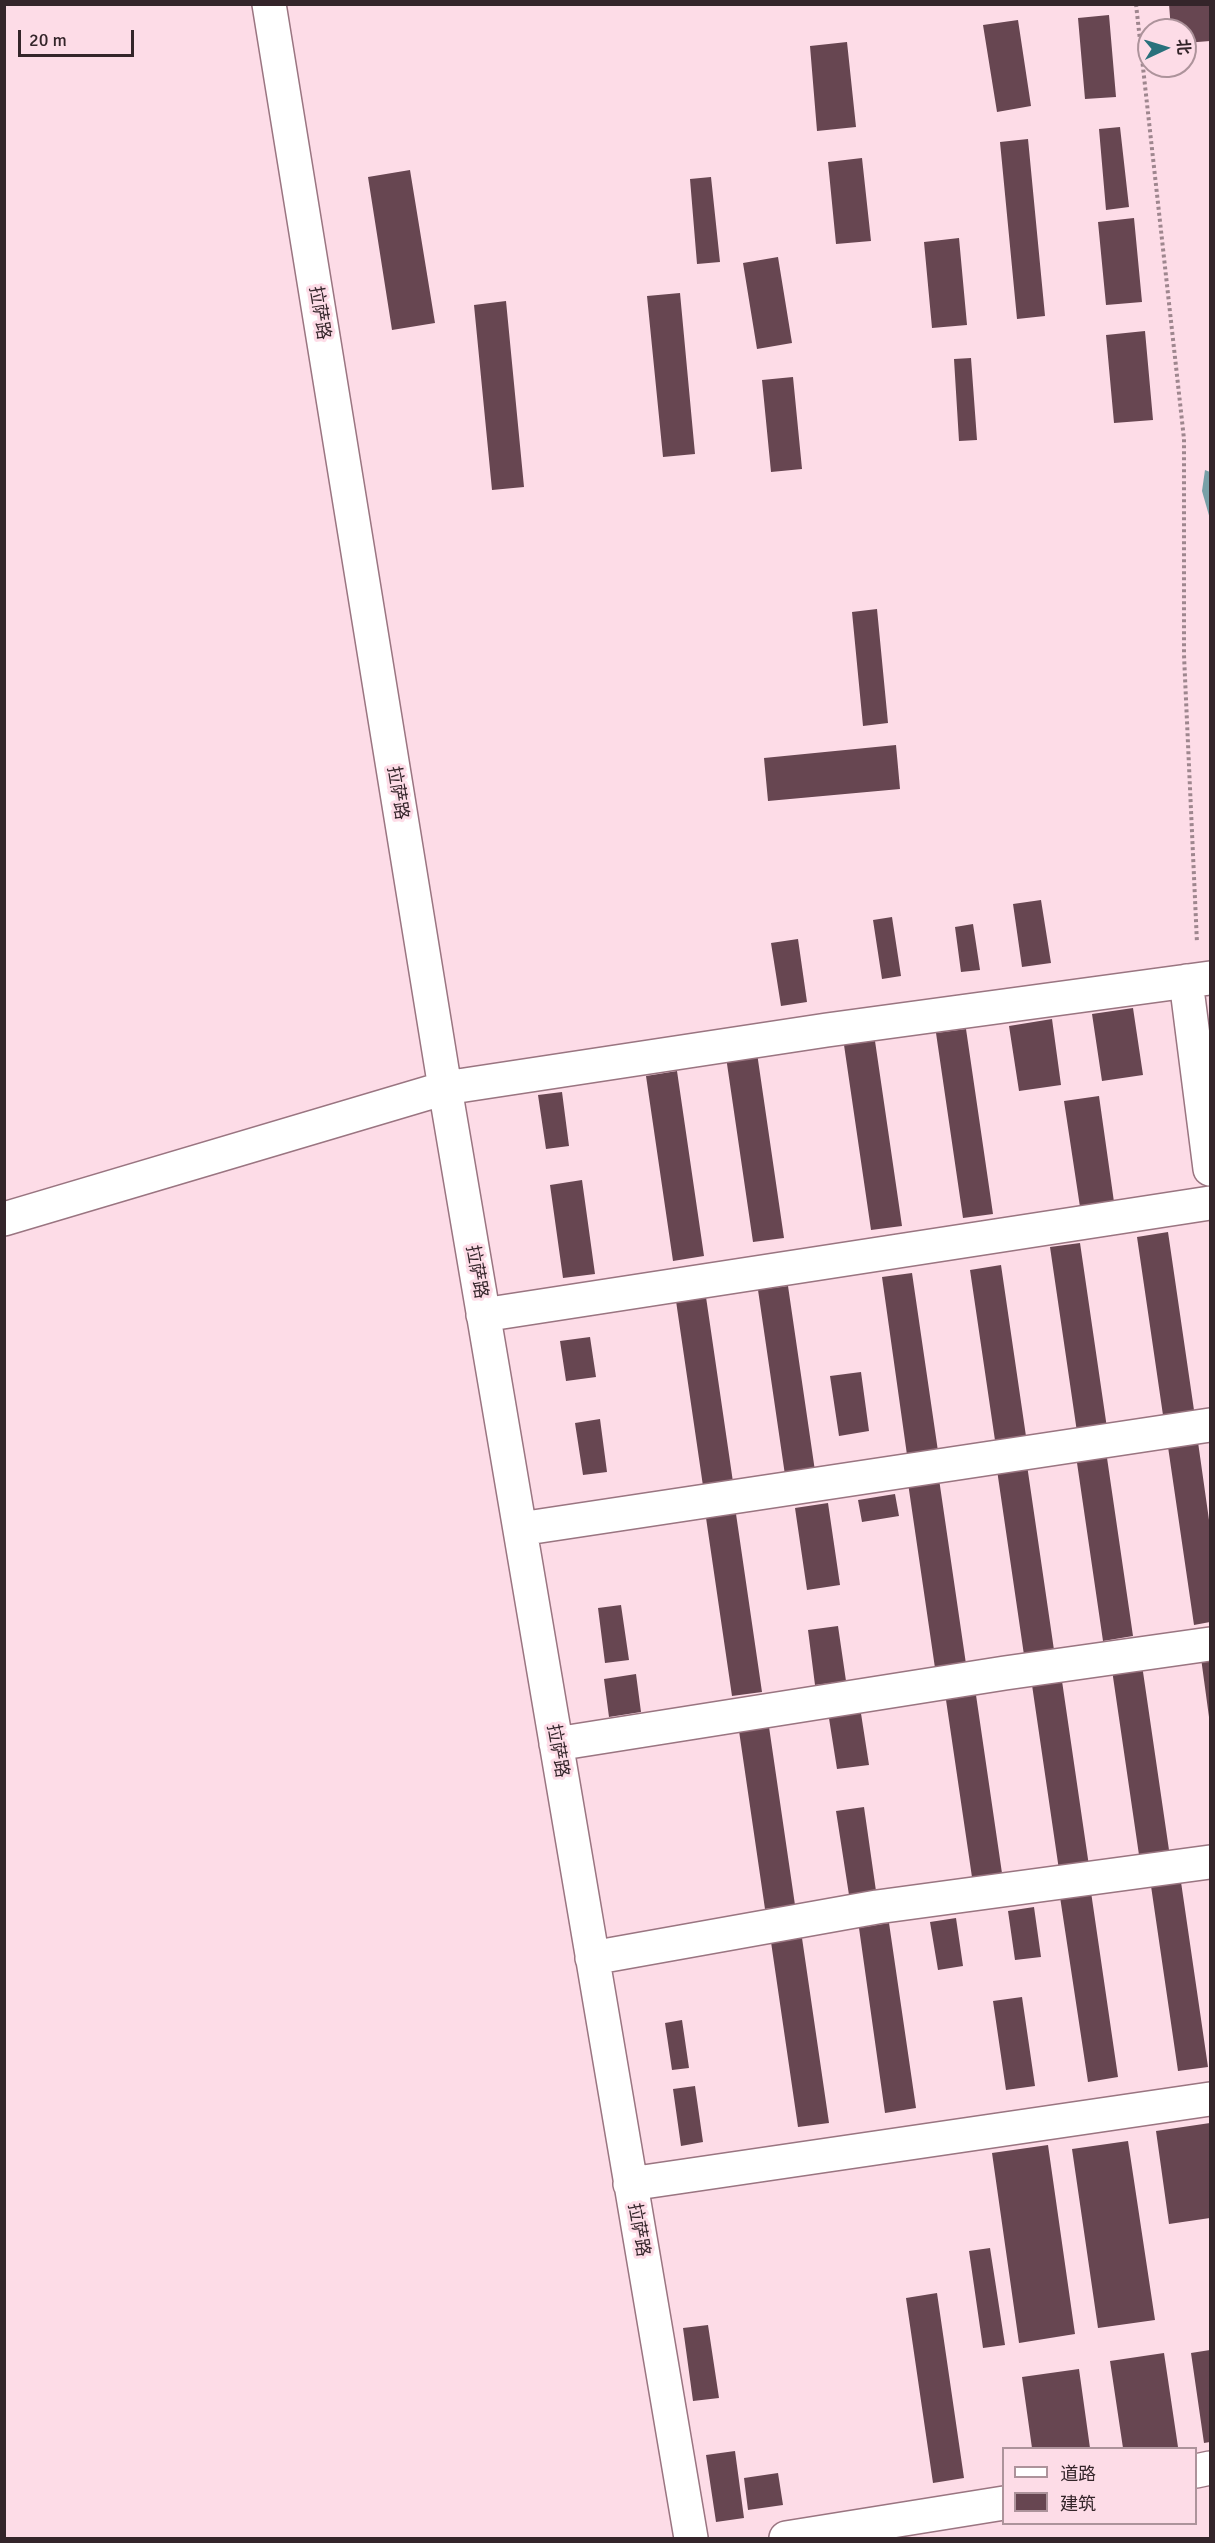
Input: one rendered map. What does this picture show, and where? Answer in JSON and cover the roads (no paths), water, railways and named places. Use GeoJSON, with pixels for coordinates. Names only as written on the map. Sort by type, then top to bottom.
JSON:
{"type":"FeatureCollection","features":[{"type":"Feature","properties":{"kind":"street","name":"拉萨路"},"geometry":{"type":"LineString","coordinates":[[269,4],[445,1088],[691,2538]]}},
{"type":"Feature","properties":{"kind":"street"},"geometry":{"type":"LineString","coordinates":[[4,1219],[445,1088],[816,1032],[1198,979],[1210,1169]]}},
{"type":"Feature","properties":{"kind":"street"},"geometry":{"type":"LineString","coordinates":[[483,1315],[1210,1203]]}},
{"type":"Feature","properties":{"kind":"street"},"geometry":{"type":"LineString","coordinates":[[520,1529],[1210,1425]]}},
{"type":"Feature","properties":{"kind":"street"},"geometry":{"type":"LineString","coordinates":[[556,1744],[1005,1673],[1210,1644]]}},
{"type":"Feature","properties":{"kind":"street"},"geometry":{"type":"LineString","coordinates":[[592,1958],[877,1907],[1210,1862]]}},
{"type":"Feature","properties":{"kind":"street"},"geometry":{"type":"LineString","coordinates":[[630,2184],[1210,2099]]}},
{"type":"Feature","properties":{"kind":"street"},"geometry":{"type":"LineString","coordinates":[[786,2538],[1002,2503]]}},
{"type":"Feature","properties":{"kind":"water"},"geometry":{"type":"Polygon","coordinates":[[[1205,470],[1210,472],[1210,519],[1202,491],[1205,470]]]}}]}
